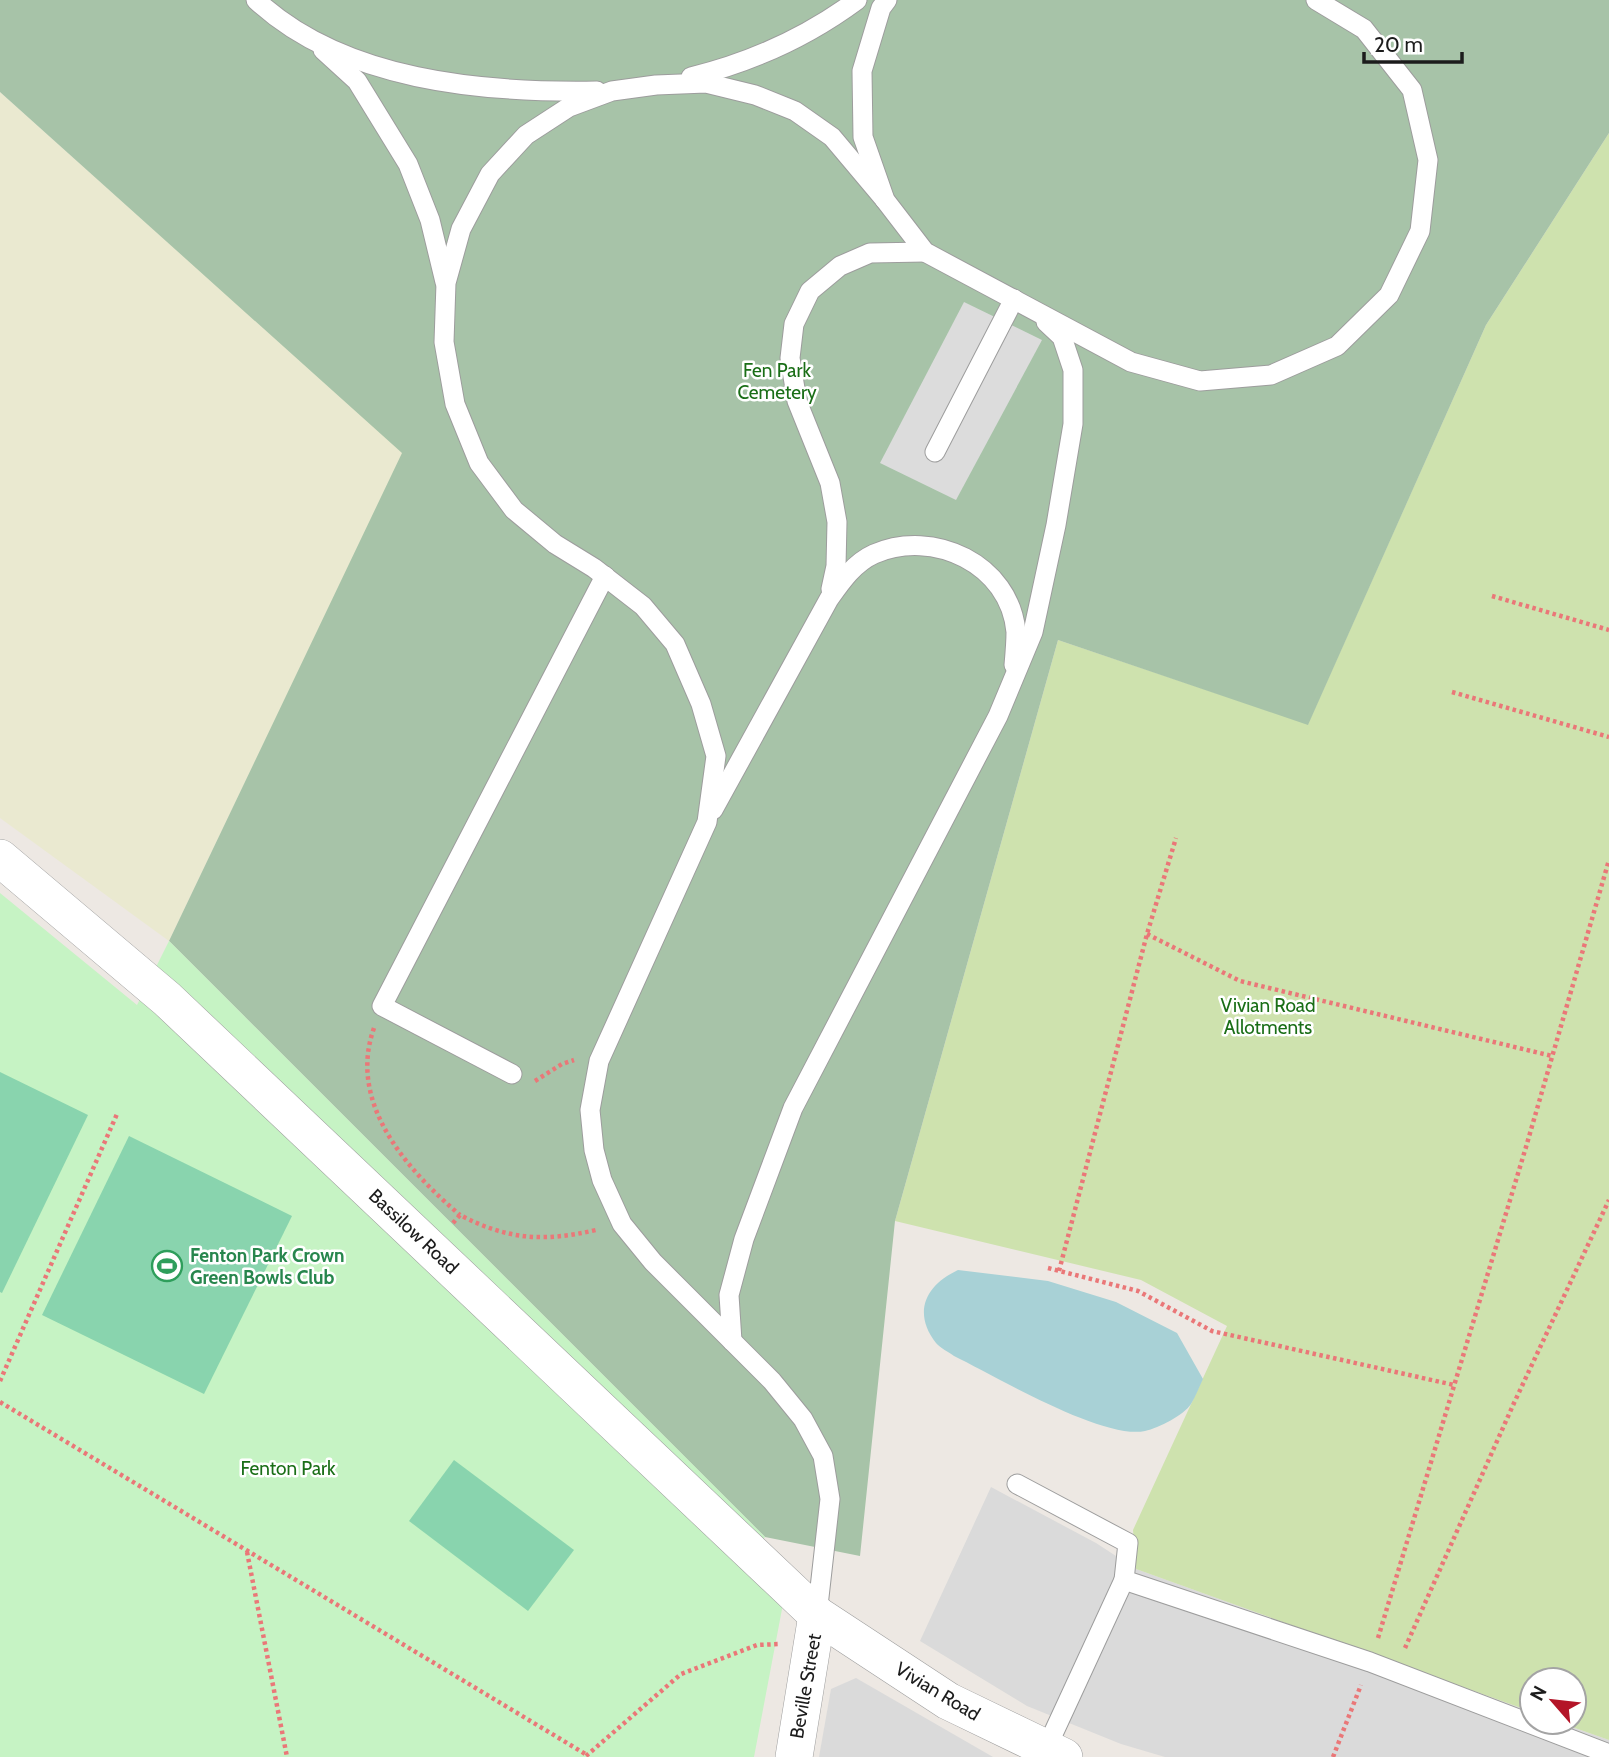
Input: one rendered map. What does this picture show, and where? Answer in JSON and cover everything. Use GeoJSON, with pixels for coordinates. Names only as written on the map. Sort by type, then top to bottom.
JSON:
{"type":"FeatureCollection","features":[{"type":"Feature","properties":{"kind":"street","name":"Bassilow Road"},"geometry":{"type":"LineString","coordinates":[[0,858],[167,999],[433,1249],[815,1629]]}},
{"type":"Feature","properties":{"kind":"street","name":"Vivian Road"},"geometry":{"type":"LineString","coordinates":[[815,1629],[948,1701],[1055,1753]]}},
{"type":"Feature","properties":{"kind":"street","name":"Beville Street"},"geometry":{"type":"LineString","coordinates":[[793,1757],[815,1629]]}},
{"type":"Feature","properties":{"kind":"lane"},"geometry":{"type":"LineString","coordinates":[[256,0],[276,19],[315,42],[382,69],[454,83],[536,92],[612,91],[656,85],[706,83],[755,95],[795,111],[832,138],[925,252],[1131,362],[1200,381],[1271,375],[1337,345],[1388,295],[1420,231],[1428,160],[1412,90],[1364,29],[1316,0]]}},
{"type":"Feature","properties":{"kind":"lane"},"geometry":{"type":"LineString","coordinates":[[656,85],[727,68],[780,47],[831,19],[857,0]]}},
{"type":"Feature","properties":{"kind":"lane"},"geometry":{"type":"LineString","coordinates":[[885,200],[863,137],[862,71],[881,8],[887,0]]}},
{"type":"Feature","properties":{"kind":"lane"},"geometry":{"type":"LineString","coordinates":[[315,42],[357,82],[408,164],[430,220],[446,283]]}},
{"type":"Feature","properties":{"kind":"lane"},"geometry":{"type":"LineString","coordinates":[[612,91],[569,107],[526,135],[490,174],[461,229],[446,283],[444,342],[455,404],[479,463],[514,510],[555,544],[605,576],[643,606],[675,645],[701,704],[716,756],[707,822]]}},
{"type":"Feature","properties":{"kind":"lane"},"geometry":{"type":"LineString","coordinates":[[829,599],[836,566],[837,522],[830,483],[797,401],[790,358],[794,324],[810,292],[840,266],[870,253],[925,252]]}},
{"type":"Feature","properties":{"kind":"lane"},"geometry":{"type":"LineString","coordinates":[[935,452],[1021,304]]}},
{"type":"Feature","properties":{"kind":"lane"},"geometry":{"type":"LineString","coordinates":[[732,1341],[729,1295],[744,1239],[793,1108],[1008,693],[1033,632],[1056,525],[1073,424],[1073,370],[1062,337],[1021,304]]}},
{"type":"Feature","properties":{"kind":"lane"},"geometry":{"type":"LineString","coordinates":[[815,1629],[830,1499],[823,1456],[803,1419],[772,1381],[653,1262],[622,1224],[602,1180],[594,1150],[590,1110],[599,1061],[707,822],[829,599],[847,574],[873,555],[903,545],[934,546],[964,556],[989,575],[1007,601],[1016,631],[1014,663],[1008,693]]}},
{"type":"Feature","properties":{"kind":"lane"},"geometry":{"type":"LineString","coordinates":[[513,1074],[382,1006],[605,576]]}},
{"type":"Feature","properties":{"kind":"lane"},"geometry":{"type":"LineString","coordinates":[[1017,1484],[1128,1543],[1124,1580],[1055,1753]]}},
{"type":"Feature","properties":{"kind":"lane"},"geometry":{"type":"LineString","coordinates":[[1124,1580],[1370,1662],[1609,1754]]}},
{"type":"Feature","properties":{"kind":"path"},"geometry":{"type":"LineString","coordinates":[[1492,596],[1609,630]]}},
{"type":"Feature","properties":{"kind":"path"},"geometry":{"type":"LineString","coordinates":[[1452,692],[1609,737]]}},
{"type":"Feature","properties":{"kind":"path"},"geometry":{"type":"LineString","coordinates":[[1059,1270],[1147,933],[1176,838]]}},
{"type":"Feature","properties":{"kind":"path"},"geometry":{"type":"LineString","coordinates":[[1333,1757],[1370,1662],[1609,860]]}},
{"type":"Feature","properties":{"kind":"path"},"geometry":{"type":"LineString","coordinates":[[1147,933],[1240,981],[1552,1056]]}},
{"type":"Feature","properties":{"kind":"path"},"geometry":{"type":"LineString","coordinates":[[382,1006],[369,1042],[368,1070],[376,1114],[398,1152],[428,1188],[460,1214],[481,1226],[517,1236],[562,1238],[622,1224]]}},
{"type":"Feature","properties":{"kind":"path"},"geometry":{"type":"LineString","coordinates":[[513,1074],[531,1083],[547,1076],[562,1064],[574,1060],[599,1061]]}},
{"type":"Feature","properties":{"kind":"path"},"geometry":{"type":"LineString","coordinates":[[0,1381],[117,1114]]}},
{"type":"Feature","properties":{"kind":"path"},"geometry":{"type":"LineString","coordinates":[[1394,1671],[1609,1200]]}},
{"type":"Feature","properties":{"kind":"path"},"geometry":{"type":"LineString","coordinates":[[433,1249],[460,1214]]}},
{"type":"Feature","properties":{"kind":"path"},"geometry":{"type":"LineString","coordinates":[[1048,1268],[1138,1291],[1212,1331],[1454,1385]]}},
{"type":"Feature","properties":{"kind":"path"},"geometry":{"type":"LineString","coordinates":[[0,1402],[586,1756],[681,1674],[757,1645],[815,1629]]}},
{"type":"Feature","properties":{"kind":"path"},"geometry":{"type":"LineString","coordinates":[[247,1550],[287,1757]]}},
{"type":"Feature","properties":{"kind":"shaded area"},"geometry":{"type":"Polygon","coordinates":[[[964,302],[1042,340],[956,500],[880,463],[964,302]]]}},
{"type":"Feature","properties":{"kind":"shaded area"},"geometry":{"type":"Polygon","coordinates":[[[991,1487],[1096,1543],[1136,1569],[1518,1707],[1518,1736],[1588,1736],[1588,1733],[1609,1740],[1609,1757],[1165,1757],[1121,1744],[1027,1706],[920,1641],[991,1487]]]}},
{"type":"Feature","properties":{"kind":"shaded area"},"geometry":{"type":"Polygon","coordinates":[[[856,1678],[993,1757],[819,1757],[831,1689],[856,1678]]]}},
{"type":"Feature","properties":{"kind":"green space","name":"Fen Park Cemetery"},"geometry":{"type":"Polygon","coordinates":[[[0,0],[1609,0],[1609,133],[1486,325],[1308,725],[1058,640],[895,1221],[860,1556],[765,1537],[169,941],[402,453],[0,92],[0,0]]]}},
{"type":"Feature","properties":{"kind":"green space"},"geometry":{"type":"Polygon","coordinates":[[[0,92],[403,453],[169,941],[0,818],[0,92]]]}},
{"type":"Feature","properties":{"kind":"green space","name":"Vivian Road Allotments"},"geometry":{"type":"Polygon","coordinates":[[[1609,133],[1609,1740],[1588,1733],[1588,1666],[1518,1666],[1518,1707],[1136,1569],[1133,1530],[1227,1326],[1141,1280],[895,1221],[1058,640],[1308,724],[1486,325],[1609,133]]]}},
{"type":"Feature","properties":{"kind":"green space","name":"Fenton Park"},"geometry":{"type":"Polygon","coordinates":[[[0,893],[137,1005],[169,941],[765,1537],[743,1565],[786,1588],[754,1757],[0,1757],[0,893]]]}},
{"type":"Feature","properties":{"kind":"green space"},"geometry":{"type":"Polygon","coordinates":[[[0,1072],[88,1115],[2,1293],[0,1292],[0,1072]]]}},
{"type":"Feature","properties":{"kind":"green space","name":"Fenton Park Crown Green Bowls Club"},"geometry":{"type":"Polygon","coordinates":[[[129,1136],[292,1216],[204,1394],[42,1315],[129,1136]]]}},
{"type":"Feature","properties":{"kind":"green space"},"geometry":{"type":"Polygon","coordinates":[[[454,1460],[574,1550],[528,1611],[409,1521],[454,1460]]]}},
{"type":"Feature","properties":{"kind":"water"},"geometry":{"type":"Polygon","coordinates":[[[958,1270],[1048,1281],[1116,1302],[1177,1333],[1203,1379],[1193,1401],[1177,1417],[1164,1424],[1145,1431],[1126,1431],[1103,1426],[1049,1404],[954,1356],[936,1343],[925,1321],[924,1310],[926,1300],[938,1283],[958,1270]]]}},
{"type":"Feature","properties":{"kind":"place","name":"Fenton Park Crown Green Bowls Club"},"geometry":{"type":"Point","coordinates":[167,1266]}}]}
